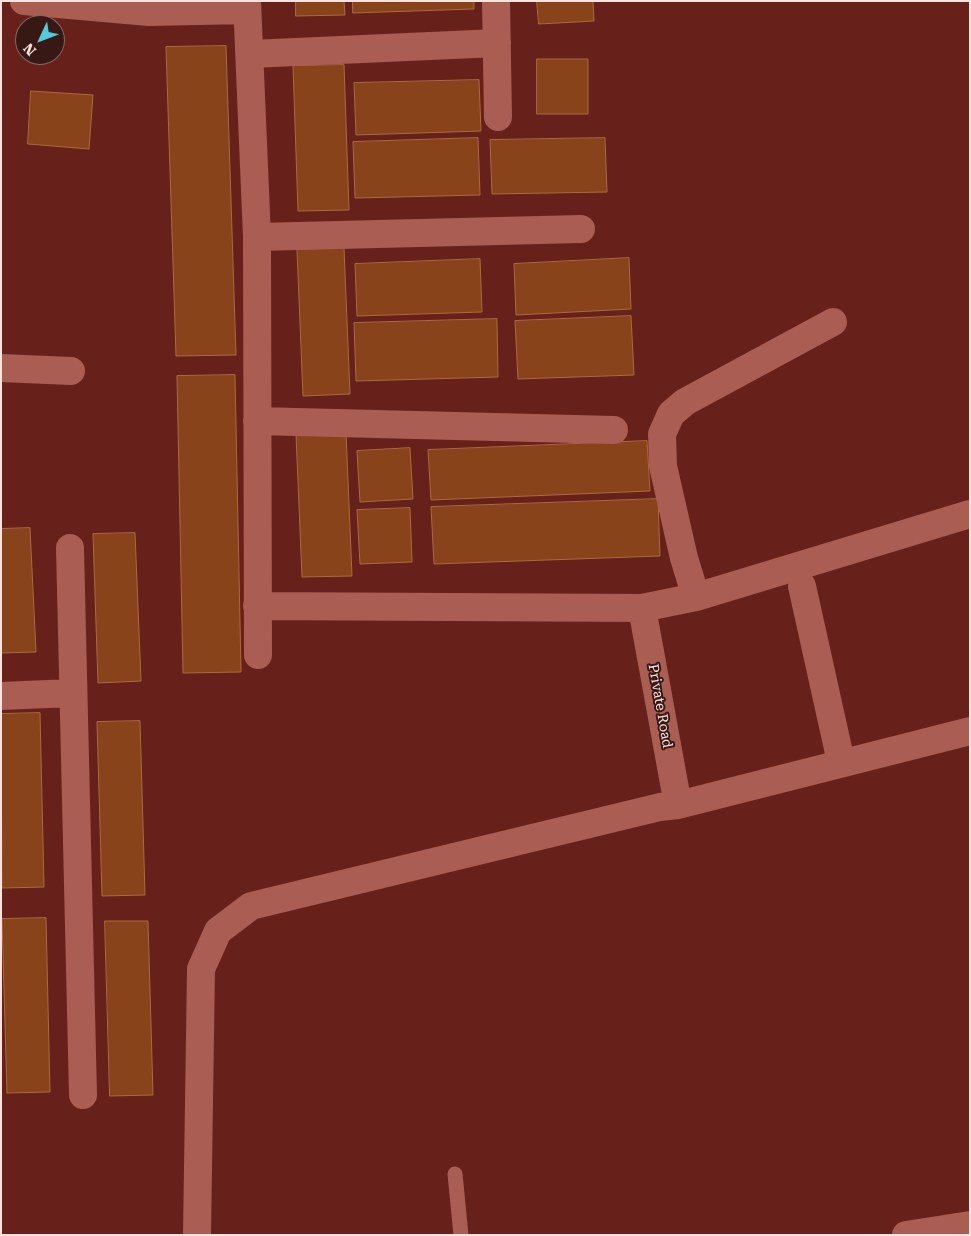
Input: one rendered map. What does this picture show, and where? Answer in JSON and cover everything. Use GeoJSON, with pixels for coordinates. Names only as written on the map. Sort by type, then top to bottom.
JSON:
{"type":"FeatureCollection","features":[{"type":"Feature","properties":{"kind":"street"},"geometry":{"type":"LineString","coordinates":[[24,1],[148,12],[247,6],[257,237],[258,655]]}},
{"type":"Feature","properties":{"kind":"street"},"geometry":{"type":"LineString","coordinates":[[496,1],[498,117]]}},
{"type":"Feature","properties":{"kind":"street"},"geometry":{"type":"LineString","coordinates":[[250,54],[498,43]]}},
{"type":"Feature","properties":{"kind":"street"},"geometry":{"type":"LineString","coordinates":[[257,237],[581,228]]}},
{"type":"Feature","properties":{"kind":"street"},"geometry":{"type":"LineString","coordinates":[[696,597],[684,558],[663,466],[662,434],[671,414],[686,402],[833,322]]}},
{"type":"Feature","properties":{"kind":"street"},"geometry":{"type":"LineString","coordinates":[[1,368],[71,371]]}},
{"type":"Feature","properties":{"kind":"street"},"geometry":{"type":"LineString","coordinates":[[257,421],[614,430]]}},
{"type":"Feature","properties":{"kind":"street"},"geometry":{"type":"LineString","coordinates":[[257,606],[642,608],[696,597],[970,514]]}},
{"type":"Feature","properties":{"kind":"street"},"geometry":{"type":"LineString","coordinates":[[70,548],[82,1094]]}},
{"type":"Feature","properties":{"kind":"street"},"geometry":{"type":"LineString","coordinates":[[802,586],[841,762]]}},
{"type":"Feature","properties":{"kind":"street","name":"Private Road"},"geometry":{"type":"LineString","coordinates":[[642,608],[678,805]]}},
{"type":"Feature","properties":{"kind":"street"},"geometry":{"type":"LineString","coordinates":[[1,696],[72,693]]}},
{"type":"Feature","properties":{"kind":"street"},"geometry":{"type":"LineString","coordinates":[[197,1235],[201,969],[218,931],[251,906],[660,807],[678,805],[841,762],[970,731]]}},
{"type":"Feature","properties":{"kind":"street"},"geometry":{"type":"LineString","coordinates":[[906,1235],[970,1225]]}},
{"type":"Feature","properties":{"kind":"lane"},"geometry":{"type":"LineString","coordinates":[[455,1174],[461,1235]]}},
{"type":"Feature","properties":{"kind":"building"},"geometry":{"type":"Polygon","coordinates":[[[296,1],[344,1],[345,15],[296,16],[296,1]]]}},
{"type":"Feature","properties":{"kind":"building"},"geometry":{"type":"Polygon","coordinates":[[[353,1],[474,1],[474,9],[353,13],[353,1]]]}},
{"type":"Feature","properties":{"kind":"building"},"geometry":{"type":"Polygon","coordinates":[[[537,1],[593,1],[594,21],[539,24],[537,1]]]}},
{"type":"Feature","properties":{"kind":"building"},"geometry":{"type":"Polygon","coordinates":[[[226,46],[236,355],[176,356],[166,47],[226,46]]]}},
{"type":"Feature","properties":{"kind":"building"},"geometry":{"type":"Polygon","coordinates":[[[537,59],[588,59],[588,114],[537,114],[537,59]]]}},
{"type":"Feature","properties":{"kind":"building"},"geometry":{"type":"Polygon","coordinates":[[[344,65],[349,210],[298,211],[293,66],[344,65]]]}},
{"type":"Feature","properties":{"kind":"building"},"geometry":{"type":"Polygon","coordinates":[[[479,80],[481,131],[356,135],[354,83],[479,80]]]}},
{"type":"Feature","properties":{"kind":"building"},"geometry":{"type":"Polygon","coordinates":[[[31,91],[93,95],[89,149],[28,144],[31,91]]]}},
{"type":"Feature","properties":{"kind":"building"},"geometry":{"type":"Polygon","coordinates":[[[478,138],[480,195],[355,198],[353,142],[478,138]]]}},
{"type":"Feature","properties":{"kind":"building"},"geometry":{"type":"Polygon","coordinates":[[[605,138],[607,192],[492,194],[490,140],[605,138]]]}},
{"type":"Feature","properties":{"kind":"building"},"geometry":{"type":"Polygon","coordinates":[[[344,248],[350,394],[303,396],[297,250],[344,248]]]}},
{"type":"Feature","properties":{"kind":"building"},"geometry":{"type":"Polygon","coordinates":[[[629,258],[631,309],[516,315],[514,264],[629,258]]]}},
{"type":"Feature","properties":{"kind":"building"},"geometry":{"type":"Polygon","coordinates":[[[480,259],[482,312],[357,316],[355,264],[480,259]]]}},
{"type":"Feature","properties":{"kind":"building"},"geometry":{"type":"Polygon","coordinates":[[[631,316],[634,375],[518,379],[515,321],[631,316]]]}},
{"type":"Feature","properties":{"kind":"building"},"geometry":{"type":"Polygon","coordinates":[[[497,319],[498,377],[356,381],[354,323],[497,319]]]}},
{"type":"Feature","properties":{"kind":"building"},"geometry":{"type":"Polygon","coordinates":[[[235,375],[241,672],[183,673],[177,376],[235,375]]]}},
{"type":"Feature","properties":{"kind":"building"},"geometry":{"type":"Polygon","coordinates":[[[346,432],[352,576],[302,577],[296,434],[346,432]]]}},
{"type":"Feature","properties":{"kind":"building"},"geometry":{"type":"Polygon","coordinates":[[[647,441],[650,491],[431,500],[428,450],[647,441]]]}},
{"type":"Feature","properties":{"kind":"building"},"geometry":{"type":"Polygon","coordinates":[[[410,448],[413,499],[360,502],[357,451],[410,448]]]}},
{"type":"Feature","properties":{"kind":"building"},"geometry":{"type":"Polygon","coordinates":[[[658,499],[660,556],[434,564],[431,507],[658,499]]]}},
{"type":"Feature","properties":{"kind":"building"},"geometry":{"type":"Polygon","coordinates":[[[410,508],[412,562],[360,564],[357,510],[410,508]]]}},
{"type":"Feature","properties":{"kind":"building"},"geometry":{"type":"Polygon","coordinates":[[[30,528],[36,652],[1,653],[1,529],[30,528]]]}},
{"type":"Feature","properties":{"kind":"building"},"geometry":{"type":"Polygon","coordinates":[[[135,533],[141,681],[98,683],[93,534],[135,533]]]}},
{"type":"Feature","properties":{"kind":"building"},"geometry":{"type":"Polygon","coordinates":[[[40,713],[44,887],[2,888],[1,714],[40,713]]]}},
{"type":"Feature","properties":{"kind":"building"},"geometry":{"type":"Polygon","coordinates":[[[140,721],[145,895],[102,896],[97,722],[140,721]]]}},
{"type":"Feature","properties":{"kind":"building"},"geometry":{"type":"Polygon","coordinates":[[[46,918],[50,1092],[7,1093],[2,919],[46,918]]]}},
{"type":"Feature","properties":{"kind":"building"},"geometry":{"type":"Polygon","coordinates":[[[105,921],[148,921],[153,1095],[110,1096],[105,921]]]}}]}
